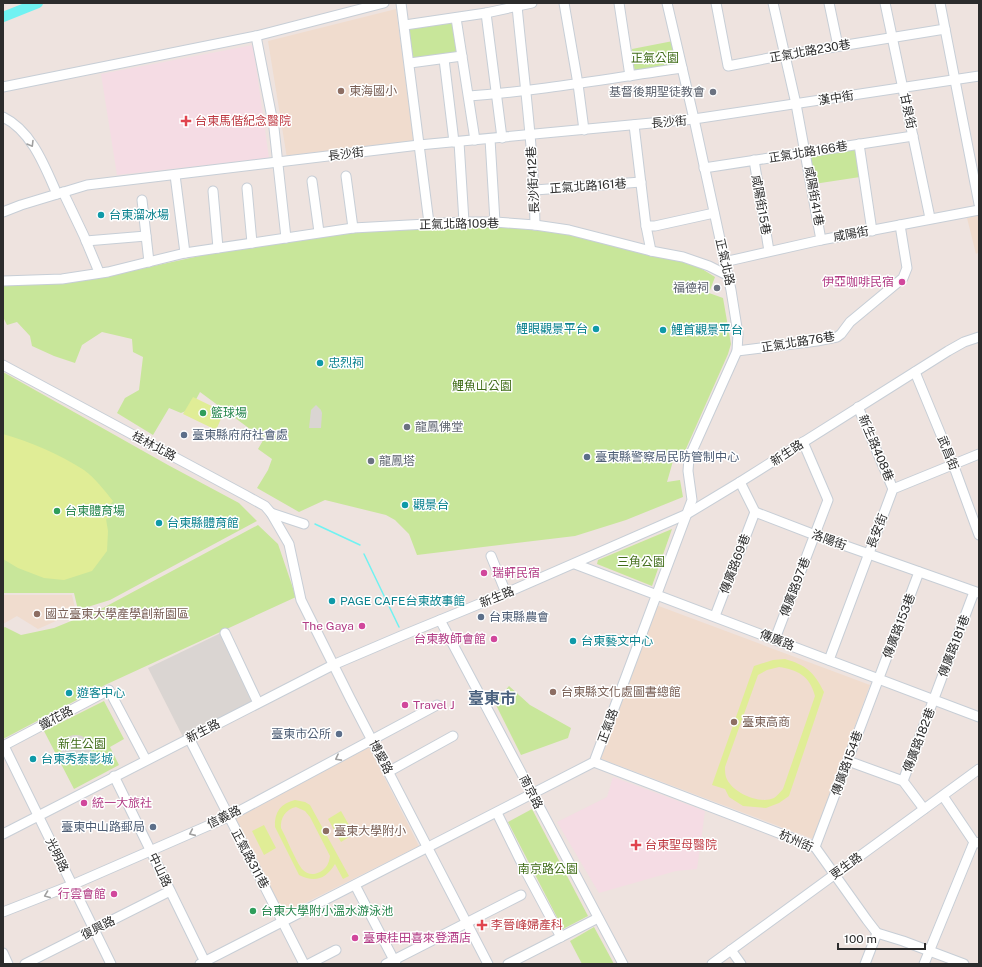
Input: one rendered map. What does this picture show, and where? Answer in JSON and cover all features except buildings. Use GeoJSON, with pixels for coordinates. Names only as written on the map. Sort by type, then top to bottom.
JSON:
{"type":"FeatureCollection","features":[{"type":"Feature","properties":{"kind":"street"},"geometry":{"type":"LineString","coordinates":[[3,87],[256,36],[384,3]]}},
{"type":"Feature","properties":{"kind":"street"},"geometry":{"type":"LineString","coordinates":[[401,3],[430,223]]}},
{"type":"Feature","properties":{"kind":"street"},"geometry":{"type":"LineString","coordinates":[[405,25],[486,13],[532,3]]}},
{"type":"Feature","properties":{"kind":"street"},"geometry":{"type":"LineString","coordinates":[[564,3],[578,84],[584,130]]}},
{"type":"Feature","properties":{"kind":"street"},"geometry":{"type":"LineString","coordinates":[[619,3],[630,76]]}},
{"type":"Feature","properties":{"kind":"street","name":"正氣北路"},"geometry":{"type":"LineString","coordinates":[[666,3],[694,119],[731,290],[738,334],[737,351],[689,458],[688,472],[692,500],[687,514]]}},
{"type":"Feature","properties":{"kind":"street","name":"正氣北路230巷"},"geometry":{"type":"LineString","coordinates":[[716,3],[728,66],[785,55],[945,29]]}},
{"type":"Feature","properties":{"kind":"street","name":"咸陽街41巷"},"geometry":{"type":"LineString","coordinates":[[773,3],[806,152],[821,240]]}},
{"type":"Feature","properties":{"kind":"street"},"geometry":{"type":"LineString","coordinates":[[829,3],[838,46]]}},
{"type":"Feature","properties":{"kind":"street","name":"甘泉街"},"geometry":{"type":"LineString","coordinates":[[885,3],[930,218]]}},
{"type":"Feature","properties":{"kind":"street"},"geometry":{"type":"LineString","coordinates":[[940,3],[979,204]]}},
{"type":"Feature","properties":{"kind":"street","name":"長沙街412巷"},"geometry":{"type":"LineString","coordinates":[[517,6],[531,135],[535,190],[535,225]]}},
{"type":"Feature","properties":{"kind":"street"},"geometry":{"type":"LineString","coordinates":[[486,13],[502,138]]}},
{"type":"Feature","properties":{"kind":"street"},"geometry":{"type":"LineString","coordinates":[[456,18],[475,140]]}},
{"type":"Feature","properties":{"kind":"street"},"geometry":{"type":"LineString","coordinates":[[256,36],[270,108],[278,162],[286,238]]}},
{"type":"Feature","properties":{"kind":"street"},"geometry":{"type":"LineString","coordinates":[[410,63],[462,56]]}},
{"type":"Feature","properties":{"kind":"street"},"geometry":{"type":"LineString","coordinates":[[444,59],[457,142],[464,222]]}},
{"type":"Feature","properties":{"kind":"street"},"geometry":{"type":"LineString","coordinates":[[469,96],[578,84],[682,68]]}},
{"type":"Feature","properties":{"kind":"street","name":"漢中街"},"geometry":{"type":"LineString","coordinates":[[694,119],[979,76]]}},
{"type":"Feature","properties":{"kind":"street"},"geometry":{"type":"LineString","coordinates":[[3,117],[22,131],[27,137],[86,241],[99,272]]}},
{"type":"Feature","properties":{"kind":"street","name":"長沙街"},"geometry":{"type":"LineString","coordinates":[[3,212],[87,185],[419,145],[694,119]]}},
{"type":"Feature","properties":{"kind":"street"},"geometry":{"type":"LineString","coordinates":[[634,125],[646,226],[651,251]]}},
{"type":"Feature","properties":{"kind":"street","name":"正氣北路166巷"},"geometry":{"type":"LineString","coordinates":[[704,168],[913,136]]}},
{"type":"Feature","properties":{"kind":"street"},"geometry":{"type":"LineString","coordinates":[[490,139],[495,222]]}},
{"type":"Feature","properties":{"kind":"street"},"geometry":{"type":"LineString","coordinates":[[859,144],[872,231]]}},
{"type":"Feature","properties":{"kind":"street","name":"咸陽街15巷"},"geometry":{"type":"LineString","coordinates":[[754,160],[769,251]]}},
{"type":"Feature","properties":{"kind":"street"},"geometry":{"type":"LineString","coordinates":[[175,175],[185,252]]}},
{"type":"Feature","properties":{"kind":"street"},"geometry":{"type":"LineString","coordinates":[[346,176],[353,228]]}},
{"type":"Feature","properties":{"kind":"street"},"geometry":{"type":"LineString","coordinates":[[312,181],[319,232]]}},
{"type":"Feature","properties":{"kind":"street","name":"正氣北路161巷"},"geometry":{"type":"LineString","coordinates":[[535,190],[641,182]]}},
{"type":"Feature","properties":{"kind":"street"},"geometry":{"type":"LineString","coordinates":[[247,188],[252,243]]}},
{"type":"Feature","properties":{"kind":"street"},"geometry":{"type":"LineString","coordinates":[[213,191],[218,248]]}},
{"type":"Feature","properties":{"kind":"street"},"geometry":{"type":"LineString","coordinates":[[142,200],[149,262]]}},
{"type":"Feature","properties":{"kind":"street","name":"咸陽街"},"geometry":{"type":"LineString","coordinates":[[724,262],[821,240],[872,231],[930,218],[979,210]]}},
{"type":"Feature","properties":{"kind":"street"},"geometry":{"type":"LineString","coordinates":[[646,226],[655,226],[714,213]]}},
{"type":"Feature","properties":{"kind":"street","name":"正氣北路109巷"},"geometry":{"type":"LineString","coordinates":[[3,281],[62,278],[108,272],[185,252],[319,232],[353,228],[464,222],[495,222],[535,225],[569,230],[651,251],[682,257],[709,266],[727,275]]}},
{"type":"Feature","properties":{"kind":"street","name":"正氣北路76巷"},"geometry":{"type":"LineString","coordinates":[[737,351],[817,341],[837,337],[841,334],[850,322],[900,281],[906,273],[907,268],[900,225]]}},
{"type":"Feature","properties":{"kind":"street"},"geometry":{"type":"LineString","coordinates":[[86,241],[146,236]]}},
{"type":"Feature","properties":{"kind":"street","name":"新生路"},"geometry":{"type":"LineString","coordinates":[[3,834],[334,665],[575,564],[687,514],[948,351],[964,342],[979,337]]}},
{"type":"Feature","properties":{"kind":"street","name":"桂林北路"},"geometry":{"type":"LineString","coordinates":[[3,365],[265,506],[271,513],[289,544]]}},
{"type":"Feature","properties":{"kind":"street","name":"武昌街"},"geometry":{"type":"LineString","coordinates":[[916,372],[953,464],[979,535]]}},
{"type":"Feature","properties":{"kind":"street","name":"新生路408巷"},"geometry":{"type":"LineString","coordinates":[[858,407],[893,489]]}},
{"type":"Feature","properties":{"kind":"street","name":"傳廣路97巷"},"geometry":{"type":"LineString","coordinates":[[775,639],[828,500],[803,442]]}},
{"type":"Feature","properties":{"kind":"street"},"geometry":{"type":"LineString","coordinates":[[893,489],[979,454]]}},
{"type":"Feature","properties":{"kind":"street"},"geometry":{"type":"LineString","coordinates":[[740,482],[755,512]]}},
{"type":"Feature","properties":{"kind":"street","name":"長安街"},"geometry":{"type":"LineString","coordinates":[[829,660],[893,489]]}},
{"type":"Feature","properties":{"kind":"street","name":"洛陽街"},"geometry":{"type":"LineString","coordinates":[[755,512],[977,593]]}},
{"type":"Feature","properties":{"kind":"street","name":"傳廣路69巷"},"geometry":{"type":"LineString","coordinates":[[715,616],[755,512]]}},
{"type":"Feature","properties":{"kind":"street"},"geometry":{"type":"LineString","coordinates":[[271,513],[304,524]]}},
{"type":"Feature","properties":{"kind":"street","name":"正氣路"},"geometry":{"type":"LineString","coordinates":[[594,762],[687,514]]}},
{"type":"Feature","properties":{"kind":"street","name":"博愛路"},"geometry":{"type":"LineString","coordinates":[[289,544],[301,600],[388,772],[488,964]]}},
{"type":"Feature","properties":{"kind":"street"},"geometry":{"type":"LineString","coordinates":[[491,556],[506,593]]}},
{"type":"Feature","properties":{"kind":"street","name":"傳廣路"},"geometry":{"type":"LineString","coordinates":[[575,564],[979,717]]}},
{"type":"Feature","properties":{"kind":"street","name":"傳廣路153巷"},"geometry":{"type":"LineString","coordinates":[[879,679],[919,572]]}},
{"type":"Feature","properties":{"kind":"street","name":"傳廣路181巷"},"geometry":{"type":"LineString","coordinates":[[934,700],[977,593]]}},
{"type":"Feature","properties":{"kind":"street","name":"南京路"},"geometry":{"type":"LineString","coordinates":[[440,620],[623,964]]}},
{"type":"Feature","properties":{"kind":"street"},"geometry":{"type":"LineString","coordinates":[[225,633],[258,703]]}},
{"type":"Feature","properties":{"kind":"street","name":"傳廣路154巷"},"geometry":{"type":"LineString","coordinates":[[815,847],[879,679]]}},
{"type":"Feature","properties":{"kind":"street","name":"鐵花路"},"geometry":{"type":"LineString","coordinates":[[3,746],[109,690],[146,760]]}},
{"type":"Feature","properties":{"kind":"street","name":"傳廣路182巷"},"geometry":{"type":"LineString","coordinates":[[903,781],[934,700]]}},
{"type":"Feature","properties":{"kind":"street","name":"信義路"},"geometry":{"type":"LineString","coordinates":[[3,912],[72,885],[228,817],[437,705]]}},
{"type":"Feature","properties":{"kind":"street"},"geometry":{"type":"LineString","coordinates":[[388,772],[453,736]]}},
{"type":"Feature","properties":{"kind":"street","name":"正氣路311巷"},"geometry":{"type":"LineString","coordinates":[[189,738],[304,964]]}},
{"type":"Feature","properties":{"kind":"street","name":"光明路"},"geometry":{"type":"LineString","coordinates":[[3,746],[111,964]]}},
{"type":"Feature","properties":{"kind":"street"},"geometry":{"type":"LineString","coordinates":[[848,761],[903,781],[924,809]]}},
{"type":"Feature","properties":{"kind":"street"},"geometry":{"type":"LineString","coordinates":[[204,963],[533,795],[594,762]]}},
{"type":"Feature","properties":{"kind":"street","name":"杭州街"},"geometry":{"type":"LineString","coordinates":[[594,762],[815,847],[877,933]]}},
{"type":"Feature","properties":{"kind":"street","name":"更生路"},"geometry":{"type":"LineString","coordinates":[[712,964],[979,769]]}},
{"type":"Feature","properties":{"kind":"street","name":"中山路"},"geometry":{"type":"LineString","coordinates":[[114,776],[204,963]]}},
{"type":"Feature","properties":{"kind":"street"},"geometry":{"type":"LineString","coordinates":[[924,964],[977,843],[943,796]]}},
{"type":"Feature","properties":{"kind":"street"},"geometry":{"type":"LineString","coordinates":[[497,813],[525,870],[561,937]]}},
{"type":"Feature","properties":{"kind":"street"},"geometry":{"type":"LineString","coordinates":[[355,885],[392,963],[521,895]]}},
{"type":"Feature","properties":{"kind":"street","name":"復興路"},"geometry":{"type":"LineString","coordinates":[[25,964],[170,891]]}},
{"type":"Feature","properties":{"kind":"street"},"geometry":{"type":"LineString","coordinates":[[508,964],[598,918]]}},
{"type":"Feature","properties":{"kind":"street"},"geometry":{"type":"LineString","coordinates":[[865,964],[877,933],[964,964]]}},
{"type":"Feature","properties":{"kind":"street"},"geometry":{"type":"LineString","coordinates":[[309,964],[336,950]]}},
{"type":"Feature","properties":{"kind":"street"},"geometry":{"type":"LineString","coordinates":[[731,950],[741,964]]}},
{"type":"Feature","properties":{"kind":"street"},"geometry":{"type":"LineString","coordinates":[[3,953],[8,964]]}},
{"type":"Feature","properties":{"kind":"shaded area","name":"東海國小"},"geometry":{"type":"Polygon","coordinates":[[[396,9],[414,141],[287,158],[268,41],[396,9]]]}},
{"type":"Feature","properties":{"kind":"shaded area","name":"台東馬偕紀念醫院"},"geometry":{"type":"Polygon","coordinates":[[[253,45],[269,158],[117,175],[101,74],[253,45]]]}},
{"type":"Feature","properties":{"kind":"shaded area"},"geometry":{"type":"Polygon","coordinates":[[[979,215],[979,252],[976,254],[967,218],[979,215]]]}},
{"type":"Feature","properties":{"kind":"shaded area"},"geometry":{"type":"Polygon","coordinates":[[[316,405],[322,413],[321,428],[309,428],[311,410],[316,405]]]}},
{"type":"Feature","properties":{"kind":"shaded area","name":"國立臺東大學產學創新園區"},"geometry":{"type":"Polygon","coordinates":[[[3,595],[72,595],[76,612],[38,629],[17,616],[3,624],[3,595]]]}},
{"type":"Feature","properties":{"kind":"shaded area","name":"臺東高商"},"geometry":{"type":"Polygon","coordinates":[[[656,605],[870,685],[813,839],[599,758],[656,605]]]}},
{"type":"Feature","properties":{"kind":"shaded area"},"geometry":{"type":"Polygon","coordinates":[[[223,632],[256,701],[183,737],[148,668],[223,632]]]}},
{"type":"Feature","properties":{"kind":"shaded area"},"geometry":{"type":"Polygon","coordinates":[[[76,735],[82,736],[90,744],[90,756],[82,764],[76,765],[70,764],[62,756],[61,750],[62,744],[70,736],[76,735]]]}},
{"type":"Feature","properties":{"kind":"shaded area","name":"臺東大學附小"},"geometry":{"type":"Polygon","coordinates":[[[369,747],[419,846],[279,916],[234,816],[369,747]]]}},
{"type":"Feature","properties":{"kind":"shaded area","name":"台東聖母醫院"},"geometry":{"type":"Polygon","coordinates":[[[613,777],[705,811],[697,869],[676,871],[599,893],[557,822],[607,797],[613,777]]]}},
{"type":"Feature","properties":{"kind":"green space"},"geometry":{"type":"Polygon","coordinates":[[[454,22],[458,55],[413,61],[409,28],[454,22]]]}},
{"type":"Feature","properties":{"kind":"green space","name":"正氣公園"},"geometry":{"type":"Polygon","coordinates":[[[673,41],[677,66],[635,74],[632,49],[673,41]]]}},
{"type":"Feature","properties":{"kind":"green space"},"geometry":{"type":"Polygon","coordinates":[[[856,148],[860,177],[814,184],[810,155],[856,148]]]}},
{"type":"Feature","properties":{"kind":"green space","name":"鯉魚山公園"},"geometry":{"type":"Polygon","coordinates":[[[494,226],[560,233],[631,248],[694,264],[715,277],[709,293],[723,298],[731,344],[728,354],[681,460],[673,461],[667,482],[680,480],[683,497],[626,520],[575,536],[417,555],[409,534],[395,520],[386,515],[325,500],[299,512],[257,488],[268,470],[272,459],[258,449],[265,437],[250,429],[200,392],[191,409],[181,413],[169,408],[153,435],[117,413],[125,398],[139,390],[143,357],[133,352],[132,339],[102,332],[82,345],[75,363],[54,356],[32,346],[30,336],[17,322],[7,325],[3,317],[3,284],[94,279],[227,250],[358,231],[494,226]]]}},
{"type":"Feature","properties":{"kind":"green space"},"geometry":{"type":"Polygon","coordinates":[[[3,372],[168,465],[239,503],[257,521],[110,600],[78,610],[74,593],[3,593],[3,372]]]}},
{"type":"Feature","properties":{"kind":"green space","name":"籃球場"},"geometry":{"type":"Polygon","coordinates":[[[193,397],[224,412],[216,430],[183,414],[193,397]]]}},
{"type":"Feature","properties":{"kind":"green space","name":"台東體育場"},"geometry":{"type":"Polygon","coordinates":[[[3,434],[45,449],[84,470],[100,485],[113,501],[110,505],[113,516],[106,519],[108,531],[107,551],[92,571],[64,580],[44,578],[18,568],[3,559],[3,434]]]}},
{"type":"Feature","properties":{"kind":"green space"},"geometry":{"type":"Polygon","coordinates":[[[258,525],[278,544],[296,597],[105,685],[3,739],[3,628],[5,627],[21,635],[54,628],[103,608],[258,525]]]}},
{"type":"Feature","properties":{"kind":"green space","name":"三角公園"},"geometry":{"type":"Polygon","coordinates":[[[672,529],[652,586],[597,564],[598,560],[672,529]]]}},
{"type":"Feature","properties":{"kind":"green space"},"geometry":{"type":"Polygon","coordinates":[[[785,659],[799,664],[809,670],[817,679],[824,692],[789,796],[779,803],[766,808],[743,806],[729,797],[725,789],[712,785],[754,666],[773,660],[785,659]],[[779,667],[767,670],[758,675],[725,767],[726,777],[734,788],[746,796],[761,800],[774,798],[783,789],[815,696],[810,683],[802,675],[792,670],[779,667]]]}},
{"type":"Feature","properties":{"kind":"green space"},"geometry":{"type":"Polygon","coordinates":[[[509,686],[530,705],[571,728],[568,738],[521,755],[495,703],[509,686]]]}},
{"type":"Feature","properties":{"kind":"green space","name":"新生公園"},"geometry":{"type":"Polygon","coordinates":[[[104,701],[124,739],[110,747],[119,765],[74,789],[44,731],[104,701]]]}},
{"type":"Feature","properties":{"kind":"green space"},"geometry":{"type":"Polygon","coordinates":[[[295,800],[305,802],[310,805],[349,876],[343,879],[335,864],[328,873],[320,878],[310,879],[299,875],[275,827],[279,809],[290,801],[295,800]],[[296,807],[289,810],[284,814],[281,828],[303,870],[309,874],[316,874],[326,867],[330,856],[310,817],[305,811],[296,807]]]}},
{"type":"Feature","properties":{"kind":"green space","name":"南京路公園"},"geometry":{"type":"Polygon","coordinates":[[[532,809],[588,916],[563,929],[508,822],[532,809]]]}},
{"type":"Feature","properties":{"kind":"green space"},"geometry":{"type":"Polygon","coordinates":[[[341,811],[354,834],[341,842],[328,819],[341,811]]]}},
{"type":"Feature","properties":{"kind":"green space"},"geometry":{"type":"Polygon","coordinates":[[[264,825],[276,848],[264,855],[252,831],[264,825]]]}},
{"type":"Feature","properties":{"kind":"green space"},"geometry":{"type":"Polygon","coordinates":[[[594,927],[614,964],[582,964],[570,941],[594,927]]]}},
{"type":"Feature","properties":{"kind":"waterway"},"geometry":{"type":"LineString","coordinates":[[3,17],[38,3]]}},
{"type":"Feature","properties":{"kind":"waterway"},"geometry":{"type":"LineString","coordinates":[[315,524],[360,545]]}},
{"type":"Feature","properties":{"kind":"waterway"},"geometry":{"type":"LineString","coordinates":[[364,554],[399,627]]}},
{"type":"Feature","properties":{"kind":"place","name":"東海國小"},"geometry":{"type":"Point","coordinates":[341,91]}},
{"type":"Feature","properties":{"kind":"place","name":"基督後期聖徒教會"},"geometry":{"type":"Point","coordinates":[713,92]}},
{"type":"Feature","properties":{"kind":"place","name":"台東馬偕紀念醫院"},"geometry":{"type":"Point","coordinates":[186,121]}},
{"type":"Feature","properties":{"kind":"place","name":"台東溜冰場"},"geometry":{"type":"Point","coordinates":[101,215]}},
{"type":"Feature","properties":{"kind":"place","name":"伊亞咖啡民宿"},"geometry":{"type":"Point","coordinates":[902,282]}},
{"type":"Feature","properties":{"kind":"place","name":"福德祠"},"geometry":{"type":"Point","coordinates":[717,288]}},
{"type":"Feature","properties":{"kind":"place","name":"鯉眼觀景平台"},"geometry":{"type":"Point","coordinates":[596,329]}},
{"type":"Feature","properties":{"kind":"place","name":"鯉首觀景平台"},"geometry":{"type":"Point","coordinates":[663,330]}},
{"type":"Feature","properties":{"kind":"place","name":"忠烈祠"},"geometry":{"type":"Point","coordinates":[320,363]}},
{"type":"Feature","properties":{"kind":"place","name":"籃球場"},"geometry":{"type":"Point","coordinates":[203,413]}},
{"type":"Feature","properties":{"kind":"place","name":"龍鳳佛堂"},"geometry":{"type":"Point","coordinates":[407,427]}},
{"type":"Feature","properties":{"kind":"place","name":"臺東縣府府社會處"},"geometry":{"type":"Point","coordinates":[184,435]}},
{"type":"Feature","properties":{"kind":"place","name":"臺東縣警察局民防管制中心"},"geometry":{"type":"Point","coordinates":[587,457]}},
{"type":"Feature","properties":{"kind":"place","name":"龍鳳塔"},"geometry":{"type":"Point","coordinates":[371,461]}},
{"type":"Feature","properties":{"kind":"place","name":"觀景台"},"geometry":{"type":"Point","coordinates":[405,505]}},
{"type":"Feature","properties":{"kind":"place","name":"台東體育場"},"geometry":{"type":"Point","coordinates":[57,511]}},
{"type":"Feature","properties":{"kind":"place","name":"台東縣體育館"},"geometry":{"type":"Point","coordinates":[159,523]}},
{"type":"Feature","properties":{"kind":"place","name":"瑞軒民宿"},"geometry":{"type":"Point","coordinates":[484,573]}},
{"type":"Feature","properties":{"kind":"place","name":"PAGE CAFE台東故事館"},"geometry":{"type":"Point","coordinates":[332,601]}},
{"type":"Feature","properties":{"kind":"place","name":"國立臺東大學產學創新園區"},"geometry":{"type":"Point","coordinates":[37,614]}},
{"type":"Feature","properties":{"kind":"place","name":"台東縣農會"},"geometry":{"type":"Point","coordinates":[481,617]}},
{"type":"Feature","properties":{"kind":"place","name":"The Gaya"},"geometry":{"type":"Point","coordinates":[362,626]}},
{"type":"Feature","properties":{"kind":"place","name":"台東教師會館"},"geometry":{"type":"Point","coordinates":[494,639]}},
{"type":"Feature","properties":{"kind":"place","name":"台東藝文中心"},"geometry":{"type":"Point","coordinates":[573,641]}},
{"type":"Feature","properties":{"kind":"place","name":"台東縣文化處圖書總館"},"geometry":{"type":"Point","coordinates":[553,692]}},
{"type":"Feature","properties":{"kind":"place","name":"遊客中心"},"geometry":{"type":"Point","coordinates":[69,693]}},
{"type":"Feature","properties":{"kind":"place","name":"Travel J"},"geometry":{"type":"Point","coordinates":[405,705]}},
{"type":"Feature","properties":{"kind":"place","name":"臺東高商"},"geometry":{"type":"Point","coordinates":[734,722]}},
{"type":"Feature","properties":{"kind":"place","name":"臺東市公所"},"geometry":{"type":"Point","coordinates":[339,734]}},
{"type":"Feature","properties":{"kind":"place","name":"台東秀泰影城"},"geometry":{"type":"Point","coordinates":[33,759]}},
{"type":"Feature","properties":{"kind":"place","name":"統一大旅社"},"geometry":{"type":"Point","coordinates":[84,803]}},
{"type":"Feature","properties":{"kind":"place","name":"臺東中山路郵局"},"geometry":{"type":"Point","coordinates":[153,827]}},
{"type":"Feature","properties":{"kind":"place","name":"臺東大學附小"},"geometry":{"type":"Point","coordinates":[326,831]}},
{"type":"Feature","properties":{"kind":"place","name":"台東聖母醫院"},"geometry":{"type":"Point","coordinates":[636,845]}},
{"type":"Feature","properties":{"kind":"place","name":"行雲會館"},"geometry":{"type":"Point","coordinates":[114,894]}},
{"type":"Feature","properties":{"kind":"place","name":"台東大學附小溫水游泳池"},"geometry":{"type":"Point","coordinates":[253,911]}},
{"type":"Feature","properties":{"kind":"place","name":"李晉峰婦產科"},"geometry":{"type":"Point","coordinates":[482,925]}},
{"type":"Feature","properties":{"kind":"place","name":"臺東桂田喜來登酒店"},"geometry":{"type":"Point","coordinates":[355,938]}},
{"type":"Feature","properties":{"kind":"district","name":"臺東市"},"geometry":{"type":"Point","coordinates":[492,698]}}]}
